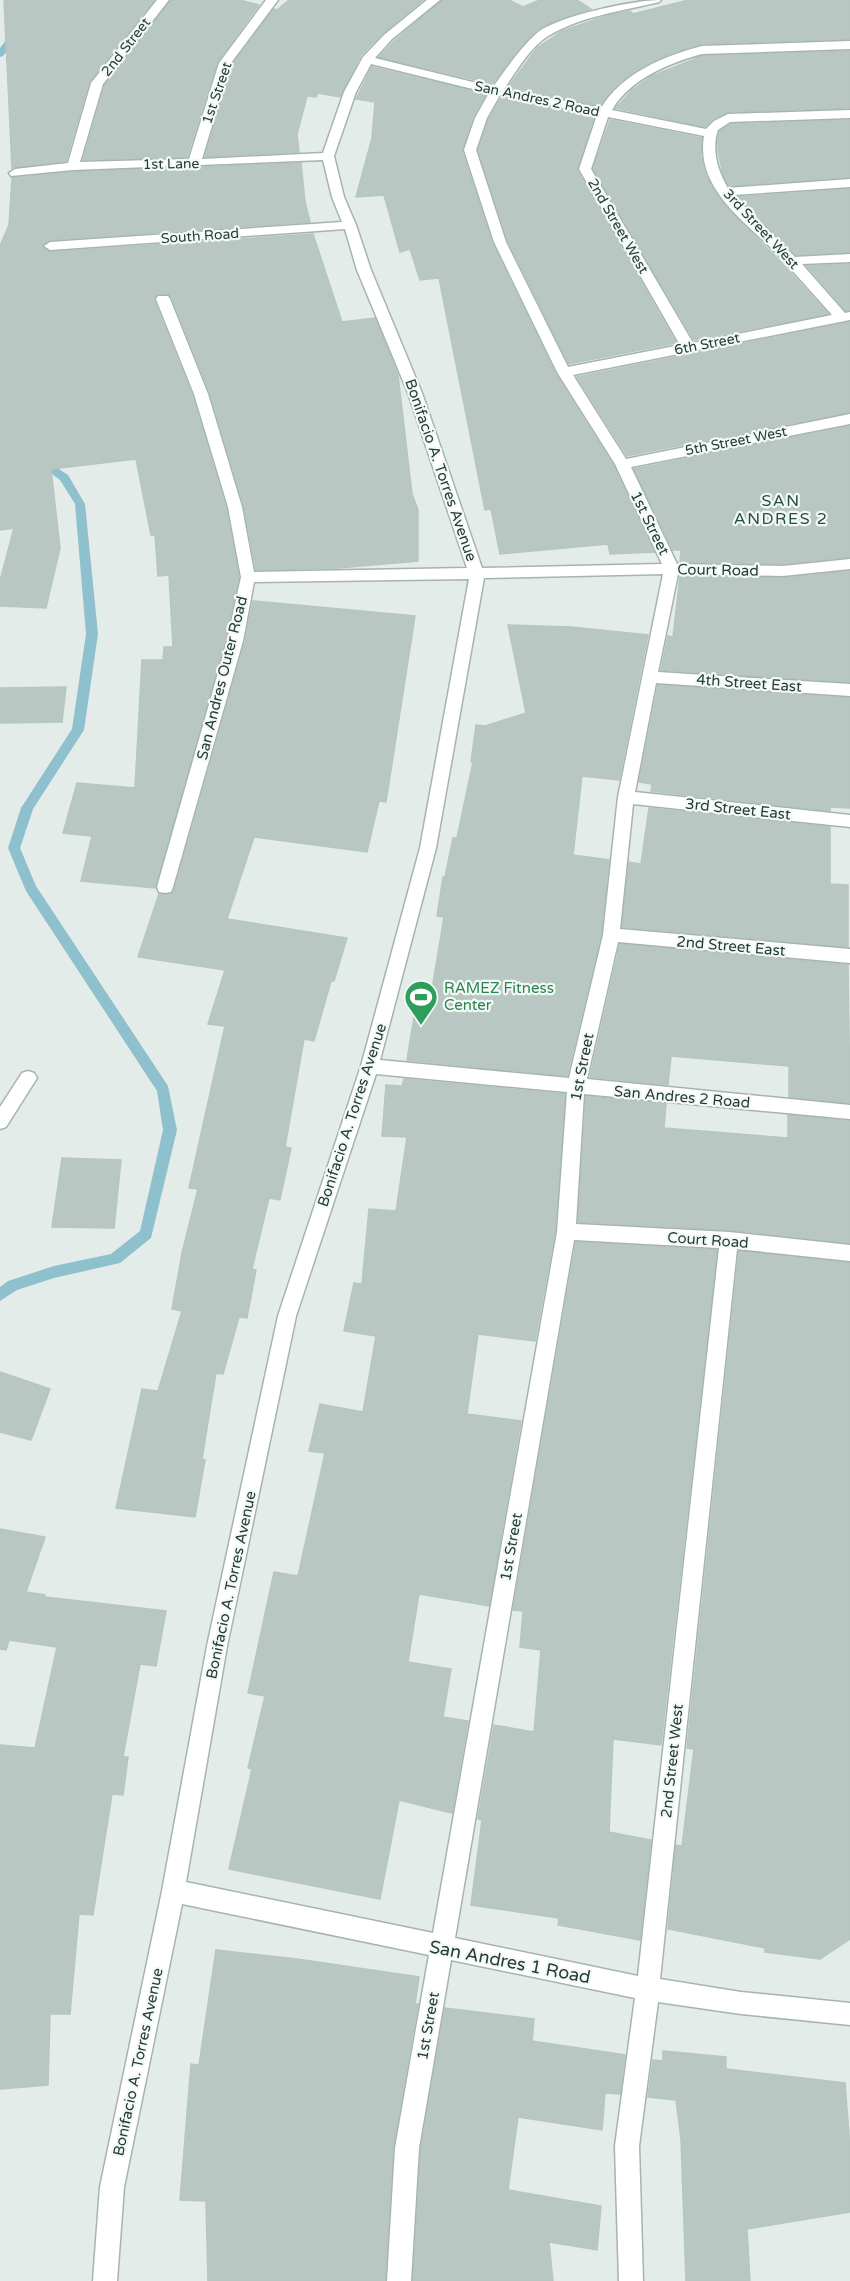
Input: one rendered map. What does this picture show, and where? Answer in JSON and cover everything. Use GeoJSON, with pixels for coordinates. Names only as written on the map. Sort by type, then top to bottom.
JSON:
{"type":"FeatureCollection","features":[{"type":"Feature","properties":{"kind":"street","name":"2nd Street"},"geometry":{"type":"LineString","coordinates":[[73,166],[98,83],[163,0]]}},
{"type":"Feature","properties":{"kind":"street","name":"1st Street"},"geometry":{"type":"LineString","coordinates":[[194,164],[225,63],[272,0]]}},
{"type":"Feature","properties":{"kind":"street","name":"1st Street"},"geometry":{"type":"LineString","coordinates":[[399,2281],[407,2148],[566,1232],[576,1087],[611,935],[626,797],[672,569],[622,464],[564,372],[500,242],[470,150],[482,118],[496,91],[522,56],[543,34],[581,18],[655,0]]}},
{"type":"Feature","properties":{"kind":"street"},"geometry":{"type":"LineString","coordinates":[[328,156],[350,92],[367,60],[426,1]]}},
{"type":"Feature","properties":{"kind":"street","name":"2nd Street West"},"geometry":{"type":"LineString","coordinates":[[688,348],[585,169],[603,113],[632,79],[690,53],[702,50],[850,45]]}},
{"type":"Feature","properties":{"kind":"street","name":"San Andres 2 Road"},"geometry":{"type":"LineString","coordinates":[[367,60],[496,91],[708,133]]}},
{"type":"Feature","properties":{"kind":"street"},"geometry":{"type":"LineString","coordinates":[[708,133],[716,123],[728,118],[850,114]]}},
{"type":"Feature","properties":{"kind":"street","name":"3rd Street West"},"geometry":{"type":"LineString","coordinates":[[708,133],[709,153],[714,175],[724,192],[845,316]]}},
{"type":"Feature","properties":{"kind":"street","name":"1st Lane"},"geometry":{"type":"LineString","coordinates":[[15,173],[73,166],[194,164],[328,156]]}},
{"type":"Feature","properties":{"kind":"street","name":"Bonifacio A. Torres Avenue"},"geometry":{"type":"LineString","coordinates":[[105,2281],[112,2187],[173,1891],[217,1646],[287,1316],[370,1066],[428,849],[477,575],[418,402],[364,270],[351,225],[338,197],[328,156]]}},
{"type":"Feature","properties":{"kind":"street"},"geometry":{"type":"LineString","coordinates":[[724,192],[850,183]]}},
{"type":"Feature","properties":{"kind":"street","name":"South Road"},"geometry":{"type":"LineString","coordinates":[[50,246],[351,225]]}},
{"type":"Feature","properties":{"kind":"street"},"geometry":{"type":"LineString","coordinates":[[791,261],[850,258]]}},
{"type":"Feature","properties":{"kind":"street","name":"San Andres Outer Road"},"geometry":{"type":"LineString","coordinates":[[163,298],[201,394],[235,507],[248,577],[235,641],[165,886]]}},
{"type":"Feature","properties":{"kind":"street","name":"6th Street"},"geometry":{"type":"LineString","coordinates":[[564,372],[845,316]]}},
{"type":"Feature","properties":{"kind":"street","name":"5th Street West"},"geometry":{"type":"LineString","coordinates":[[622,464],[850,419]]}},
{"type":"Feature","properties":{"kind":"street","name":"Court Road"},"geometry":{"type":"LineString","coordinates":[[248,577],[477,575],[672,569],[788,572],[850,564]]}},
{"type":"Feature","properties":{"kind":"street","name":"4th Street East"},"geometry":{"type":"LineString","coordinates":[[649,677],[850,690]]}},
{"type":"Feature","properties":{"kind":"street","name":"3rd Street East"},"geometry":{"type":"LineString","coordinates":[[626,797],[850,821]]}},
{"type":"Feature","properties":{"kind":"street","name":"2nd Street East"},"geometry":{"type":"LineString","coordinates":[[611,935],[850,956]]}},
{"type":"Feature","properties":{"kind":"street","name":"San Andres 2 Road"},"geometry":{"type":"LineString","coordinates":[[370,1066],[850,1112]]}},
{"type":"Feature","properties":{"kind":"street"},"geometry":{"type":"LineString","coordinates":[[0,1122],[28,1078]]}},
{"type":"Feature","properties":{"kind":"street","name":"Court Road"},"geometry":{"type":"LineString","coordinates":[[566,1232],[729,1240],[850,1253]]}},
{"type":"Feature","properties":{"kind":"street","name":"2nd Street West"},"geometry":{"type":"LineString","coordinates":[[631,2281],[627,2146],[648,1989],[729,1240]]}},
{"type":"Feature","properties":{"kind":"street","name":"San Andres 1 Road"},"geometry":{"type":"LineString","coordinates":[[173,1891],[648,1989],[741,2003],[850,2014]]}},
{"type":"Feature","properties":{"kind":"building"},"geometry":{"type":"Polygon","coordinates":[[[4,0],[154,0],[89,82],[66,161],[12,168],[4,0]]]}},
{"type":"Feature","properties":{"kind":"building"},"geometry":{"type":"Polygon","coordinates":[[[171,0],[240,0],[259,5],[217,62],[187,157],[83,160],[105,85],[171,0]]]}},
{"type":"Feature","properties":{"kind":"building"},"geometry":{"type":"Polygon","coordinates":[[[289,0],[423,0],[383,33],[361,55],[340,97],[318,93],[316,97],[307,96],[297,134],[299,152],[205,157],[233,64],[274,9],[277,10],[289,0]]]}},
{"type":"Feature","properties":{"kind":"building"},"geometry":{"type":"Polygon","coordinates":[[[442,0],[509,0],[523,7],[540,0],[577,0],[591,9],[560,19],[536,31],[492,84],[379,57],[394,41],[442,0]]]}},
{"type":"Feature","properties":{"kind":"building"},"geometry":{"type":"Polygon","coordinates":[[[688,0],[850,0],[850,39],[701,44],[672,53],[644,66],[619,83],[600,106],[508,87],[537,48],[562,31],[603,17],[630,11],[633,14],[688,0]]]}},
{"type":"Feature","properties":{"kind":"building"},"geometry":{"type":"Polygon","coordinates":[[[850,51],[850,108],[728,112],[713,119],[705,127],[616,108],[631,91],[652,76],[702,56],[850,51]]]}},
{"type":"Feature","properties":{"kind":"building"},"geometry":{"type":"Polygon","coordinates":[[[372,67],[486,94],[473,117],[462,151],[492,243],[555,373],[613,465],[654,552],[610,554],[608,544],[500,554],[491,509],[485,510],[439,278],[420,280],[410,249],[400,252],[384,195],[356,197],[372,138],[375,102],[356,99],[372,67]]]}},
{"type":"Feature","properties":{"kind":"building"},"geometry":{"type":"Polygon","coordinates":[[[501,98],[594,117],[577,170],[676,343],[569,364],[508,241],[478,150],[489,119],[501,98]]]}},
{"type":"Feature","properties":{"kind":"building"},"geometry":{"type":"Polygon","coordinates":[[[610,120],[702,138],[701,156],[706,175],[715,192],[726,207],[781,262],[828,314],[694,340],[593,169],[610,120]]]}},
{"type":"Feature","properties":{"kind":"building"},"geometry":{"type":"Polygon","coordinates":[[[850,120],[850,177],[729,186],[723,174],[718,152],[718,138],[720,131],[731,124],[850,120]]]}},
{"type":"Feature","properties":{"kind":"building"},"geometry":{"type":"Polygon","coordinates":[[[301,163],[305,202],[310,222],[50,240],[42,247],[50,252],[313,234],[342,322],[375,318],[398,375],[412,494],[418,510],[418,561],[338,568],[256,570],[244,506],[210,393],[172,298],[168,294],[156,295],[154,300],[192,395],[226,508],[239,577],[225,640],[155,888],[81,881],[92,836],[63,833],[77,783],[135,788],[142,660],[163,660],[164,647],[173,647],[169,575],[158,576],[155,535],[151,535],[136,459],[51,469],[60,548],[46,608],[0,606],[0,581],[14,528],[0,530],[0,246],[9,225],[12,178],[73,172],[301,163]]]}},
{"type":"Feature","properties":{"kind":"building"},"geometry":{"type":"Polygon","coordinates":[[[850,189],[850,252],[796,255],[738,197],[850,189]]]}},
{"type":"Feature","properties":{"kind":"building"},"geometry":{"type":"Polygon","coordinates":[[[850,264],[850,310],[846,311],[807,266],[850,264]]]}},
{"type":"Feature","properties":{"kind":"building"},"geometry":{"type":"Polygon","coordinates":[[[850,322],[850,412],[627,456],[577,377],[850,322]]]}},
{"type":"Feature","properties":{"kind":"building"},"geometry":{"type":"Polygon","coordinates":[[[850,426],[850,557],[783,564],[680,562],[681,550],[673,550],[634,469],[850,426]]]}},
{"type":"Feature","properties":{"kind":"building"},"geometry":{"type":"Polygon","coordinates":[[[850,571],[850,682],[661,670],[668,636],[673,637],[680,576],[783,578],[850,571]]]}},
{"type":"Feature","properties":{"kind":"building"},"geometry":{"type":"Polygon","coordinates":[[[253,601],[415,616],[386,802],[379,801],[367,852],[254,837],[227,919],[347,938],[334,981],[331,981],[314,1041],[304,1039],[285,1147],[291,1148],[280,1200],[269,1198],[252,1269],[256,1270],[247,1318],[239,1317],[223,1374],[216,1373],[195,1517],[116,1508],[142,1389],[158,1391],[182,1311],[172,1309],[182,1253],[198,1189],[189,1188],[225,1026],[208,1024],[225,970],[138,957],[159,894],[171,894],[175,888],[245,642],[253,601]]]}},
{"type":"Feature","properties":{"kind":"building"},"geometry":{"type":"Polygon","coordinates":[[[508,625],[571,627],[648,635],[619,780],[582,776],[573,855],[609,860],[601,935],[567,1076],[407,1060],[416,1005],[429,1007],[444,917],[437,916],[443,877],[445,877],[453,838],[457,838],[473,762],[471,762],[476,725],[485,726],[526,713],[508,625]]]}},
{"type":"Feature","properties":{"kind":"building"},"geometry":{"type":"Polygon","coordinates":[[[658,685],[850,698],[850,808],[830,807],[830,811],[651,791],[652,784],[639,782],[658,685]]]}},
{"type":"Feature","properties":{"kind":"building"},"geometry":{"type":"Polygon","coordinates":[[[66,687],[62,722],[0,723],[0,688],[66,687]]]}},
{"type":"Feature","properties":{"kind":"building"},"geometry":{"type":"Polygon","coordinates":[[[649,808],[830,827],[830,884],[848,885],[848,947],[622,927],[629,862],[641,864],[649,808]]]}},
{"type":"Feature","properties":{"kind":"building"},"geometry":{"type":"Polygon","coordinates":[[[620,944],[848,965],[850,1103],[789,1097],[789,1066],[671,1056],[668,1085],[590,1077],[620,944]]]}},
{"type":"Feature","properties":{"kind":"building"},"geometry":{"type":"Polygon","coordinates":[[[404,1079],[565,1094],[555,1232],[535,1341],[478,1334],[467,1414],[521,1421],[489,1606],[419,1594],[408,1662],[451,1669],[443,1717],[468,1721],[452,1813],[399,1800],[380,1899],[229,1869],[252,1769],[248,1768],[265,1696],[248,1693],[274,1572],[298,1576],[325,1453],[309,1451],[320,1404],[363,1412],[376,1336],[344,1331],[354,1283],[362,1284],[369,1209],[396,1211],[407,1137],[382,1136],[386,1085],[402,1086],[404,1079]]]}},
{"type":"Feature","properties":{"kind":"building"},"geometry":{"type":"Polygon","coordinates":[[[586,1096],[666,1104],[664,1128],[788,1138],[788,1115],[850,1121],[850,1243],[729,1230],[578,1222],[586,1096]]]}},
{"type":"Feature","properties":{"kind":"building"},"geometry":{"type":"Polygon","coordinates":[[[62,1158],[121,1160],[114,1228],[52,1227],[62,1158]]]}},
{"type":"Feature","properties":{"kind":"building"},"geometry":{"type":"Polygon","coordinates":[[[576,1242],[717,1250],[661,1745],[613,1739],[609,1832],[651,1840],[640,1940],[558,1925],[559,1918],[471,1905],[482,1820],[478,1819],[494,1725],[534,1732],[541,1650],[520,1647],[523,1611],[513,1610],[576,1242]]]}},
{"type":"Feature","properties":{"kind":"building"},"geometry":{"type":"Polygon","coordinates":[[[739,1251],[850,1263],[850,1939],[820,1959],[765,1952],[765,1948],[668,1929],[676,1845],[682,1846],[694,1749],[687,1748],[739,1251]]]}},
{"type":"Feature","properties":{"kind":"building"},"geometry":{"type":"Polygon","coordinates":[[[0,1372],[50,1389],[31,1440],[0,1432],[0,1372]]]}},
{"type":"Feature","properties":{"kind":"building"},"geometry":{"type":"Polygon","coordinates":[[[0,1529],[45,1537],[26,1592],[45,1595],[45,1597],[166,1611],[156,1666],[140,1664],[123,1757],[128,1757],[123,1795],[112,1794],[93,1915],[79,1914],[70,2014],[50,2014],[48,2085],[0,2089],[0,1745],[35,1748],[57,1647],[9,1640],[6,1650],[0,1649],[0,1529]]]}},
{"type":"Feature","properties":{"kind":"building"},"geometry":{"type":"Polygon","coordinates":[[[216,1950],[419,1977],[415,2004],[418,2004],[393,2148],[385,2281],[208,2281],[206,2201],[180,2200],[191,2064],[199,2065],[216,1950]]]}},
{"type":"Feature","properties":{"kind":"building"},"geometry":{"type":"Polygon","coordinates":[[[445,2008],[534,2019],[532,2041],[625,2055],[620,2094],[605,2093],[602,2130],[518,2117],[508,2190],[601,2206],[597,2250],[549,2242],[553,2281],[413,2281],[421,2148],[445,2008]]]}},
{"type":"Feature","properties":{"kind":"building"},"geometry":{"type":"Polygon","coordinates":[[[663,2051],[726,2057],[726,2069],[845,2083],[850,2148],[850,2212],[747,2229],[750,2281],[686,2281],[681,2139],[676,2100],[648,2097],[653,2060],[663,2061],[663,2051]]]}},
{"type":"Feature","properties":{"kind":"waterway"},"geometry":{"type":"LineString","coordinates":[[0,54],[17,32]]}},
{"type":"Feature","properties":{"kind":"waterway"},"geometry":{"type":"LineString","coordinates":[[0,1295],[13,1285],[54,1272],[115,1259],[146,1234],[170,1130],[163,1090],[30,888],[14,848],[27,808],[78,730],[92,634],[80,504],[64,478],[39,459]]}},
{"type":"Feature","properties":{"kind":"place","name":"RAMEZ Fitness Center"},"geometry":{"type":"Point","coordinates":[421,1026]}},
{"type":"Feature","properties":{"kind":"district","name":"SAN ANDRES 2"},"geometry":{"type":"Point","coordinates":[781,510]}}]}
